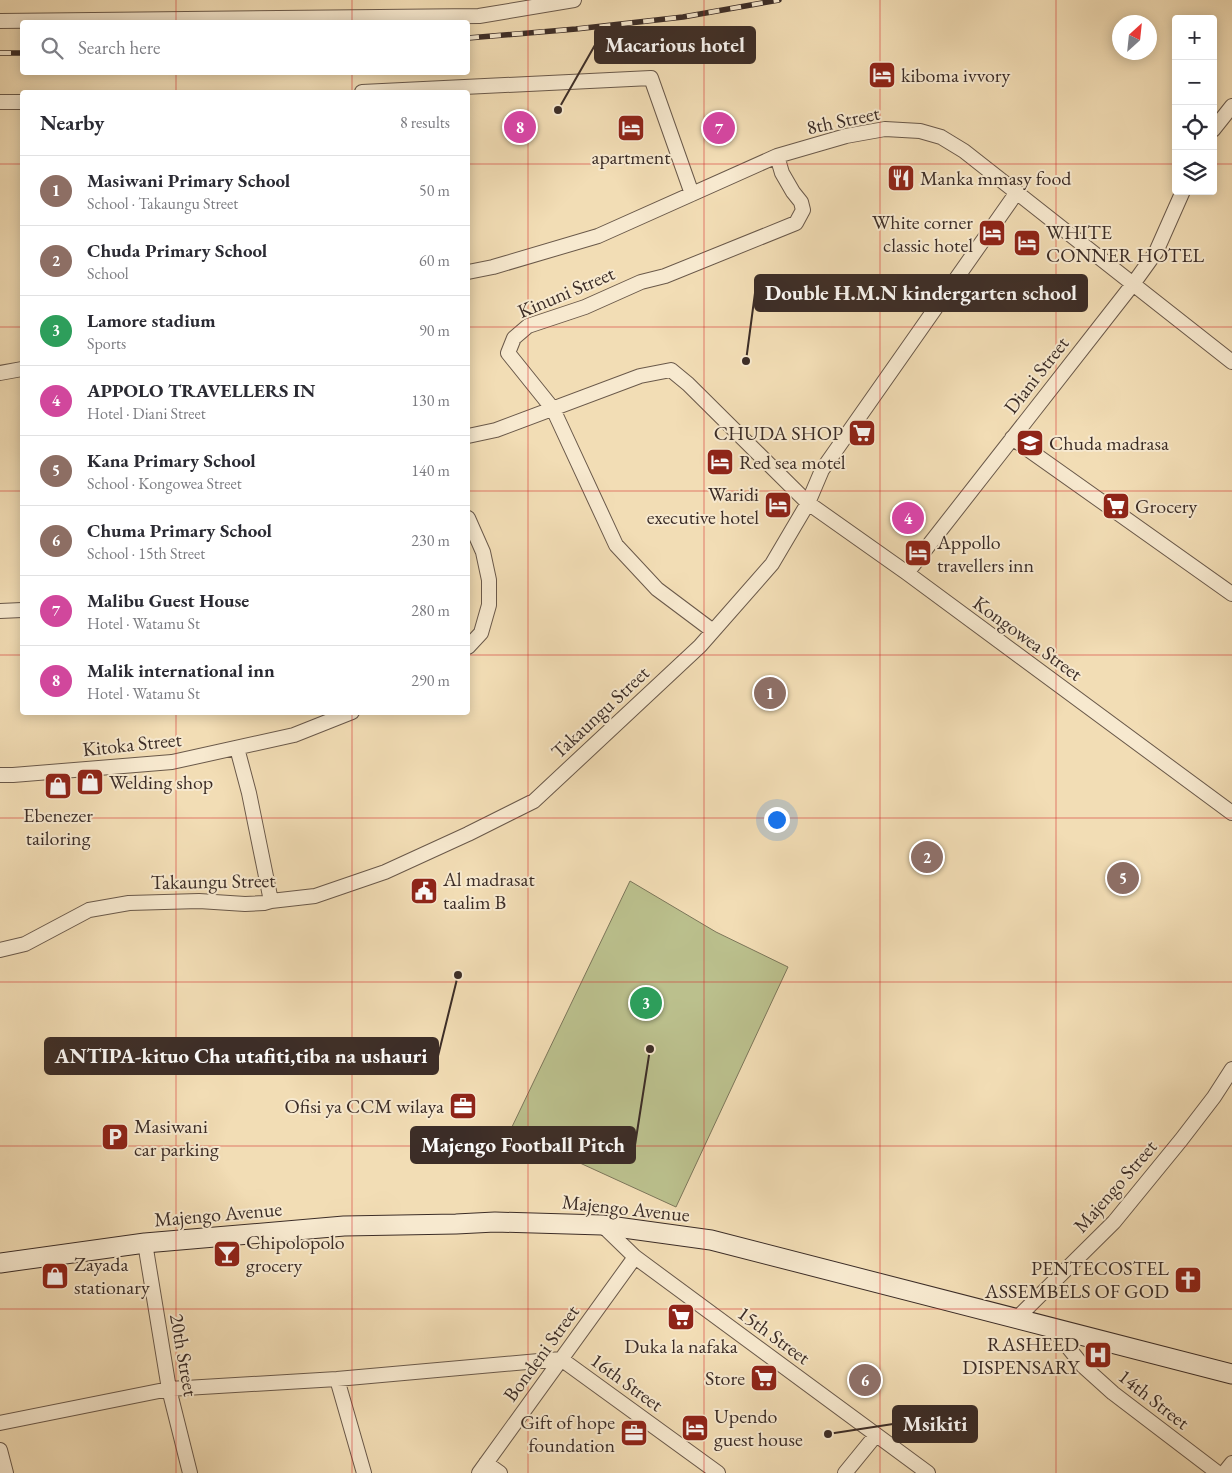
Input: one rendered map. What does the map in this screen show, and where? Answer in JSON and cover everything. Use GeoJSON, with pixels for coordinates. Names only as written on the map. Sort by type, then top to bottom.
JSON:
{"type":"FeatureCollection","features":[{"type":"Feature","properties":{"kind":"street"},"geometry":{"type":"LineString","coordinates":[[96,20],[478,16],[574,0]]}},
{"type":"Feature","properties":{"kind":"street"},"geometry":{"type":"LineString","coordinates":[[0,21],[20,21]]}},
{"type":"Feature","properties":{"kind":"street"},"geometry":{"type":"LineString","coordinates":[[403,90],[651,78],[692,194]]}},
{"type":"Feature","properties":{"kind":"street"},"geometry":{"type":"LineString","coordinates":[[0,102],[20,102]]}},
{"type":"Feature","properties":{"kind":"street"},"geometry":{"type":"LineString","coordinates":[[1217,125],[1232,107]]}},
{"type":"Feature","properties":{"kind":"street","name":"8th Street"},"geometry":{"type":"LineString","coordinates":[[470,272],[493,267],[598,236],[776,156],[846,136],[885,129],[920,131],[941,138],[964,151],[1232,362]]}},
{"type":"Feature","properties":{"kind":"street","name":"Kinuni Street"},"geometry":{"type":"LineString","coordinates":[[713,631],[656,589],[616,545],[553,408],[508,352],[514,338],[528,326],[585,307],[641,282],[672,273],[796,223],[802,210],[802,202],[793,192],[782,173],[776,156]]}},
{"type":"Feature","properties":{"kind":"street","name":"Takaungu Street"},"geometry":{"type":"LineString","coordinates":[[0,950],[25,944],[89,910],[129,903],[199,901],[245,904],[315,896],[385,872],[534,801],[693,652],[772,564],[808,503],[822,470],[1017,192]]}},
{"type":"Feature","properties":{"kind":"street","name":"Diani Street"},"geometry":{"type":"LineString","coordinates":[[906,573],[1133,284],[1156,252],[1181,195]]}},
{"type":"Feature","properties":{"kind":"street"},"geometry":{"type":"LineString","coordinates":[[0,373],[20,369]]}},
{"type":"Feature","properties":{"kind":"street","name":"Kongowea Street"},"geometry":{"type":"LineString","coordinates":[[553,408],[640,376],[671,370],[688,384],[808,503],[1232,812]]}},
{"type":"Feature","properties":{"kind":"street"},"geometry":{"type":"LineString","coordinates":[[470,436],[496,430],[553,408]]}},
{"type":"Feature","properties":{"kind":"street"},"geometry":{"type":"LineString","coordinates":[[1012,438],[1232,594]]}},
{"type":"Feature","properties":{"kind":"street"},"geometry":{"type":"LineString","coordinates":[[470,523],[482,552],[489,580],[489,605],[481,633],[470,645]]}},
{"type":"Feature","properties":{"kind":"street"},"geometry":{"type":"LineString","coordinates":[[0,611],[20,610]]}},
{"type":"Feature","properties":{"kind":"street","name":"Kitoka Street"},"geometry":{"type":"LineString","coordinates":[[0,774],[13,775],[172,762],[294,735],[344,715]]}},
{"type":"Feature","properties":{"kind":"street"},"geometry":{"type":"LineString","coordinates":[[238,748],[271,901]]}},
{"type":"Feature","properties":{"kind":"street","name":"Majengo Street"},"geometry":{"type":"LineString","coordinates":[[1016,1319],[1114,1222],[1214,1097],[1232,1069]]}},
{"type":"Feature","properties":{"kind":"street","name":"Majengo Avenue"},"geometry":{"type":"LineString","coordinates":[[0,1262],[144,1243],[344,1226],[495,1222],[602,1225],[711,1240],[1232,1374]]}},
{"type":"Feature","properties":{"kind":"street","name":"15th Street"},"geometry":{"type":"LineString","coordinates":[[602,1225],[635,1257],[928,1473]]}},
{"type":"Feature","properties":{"kind":"street","name":"20th Street"},"geometry":{"type":"LineString","coordinates":[[144,1243],[169,1389],[190,1473]]}},
{"type":"Feature","properties":{"kind":"street","name":"Bondeni Street"},"geometry":{"type":"LineString","coordinates":[[483,1468],[635,1257]]}},
{"type":"Feature","properties":{"kind":"street","name":"14th Street"},"geometry":{"type":"LineString","coordinates":[[1052,1327],[1083,1366],[1113,1393],[1218,1473]]}},
{"type":"Feature","properties":{"kind":"street"},"geometry":{"type":"LineString","coordinates":[[0,1423],[169,1389],[337,1379],[561,1359]]}},
{"type":"Feature","properties":{"kind":"street","name":"16th Street"},"geometry":{"type":"LineString","coordinates":[[561,1359],[718,1473]]}},
{"type":"Feature","properties":{"kind":"street"},"geometry":{"type":"LineString","coordinates":[[337,1379],[364,1473]]}},
{"type":"Feature","properties":{"kind":"street"},"geometry":{"type":"LineString","coordinates":[[845,1473],[876,1435]]}},
{"type":"Feature","properties":{"kind":"street"},"geometry":{"type":"LineString","coordinates":[[0,1450],[6,1473]]}},
{"type":"Feature","properties":{"kind":"street"},"geometry":{"type":"LineString","coordinates":[[1224,1473],[1232,1463]]}},
{"type":"Feature","properties":{"kind":"street"},"geometry":{"type":"LineString","coordinates":[[483,1468],[500,1473]]}},
{"type":"Feature","properties":{"kind":"green space"},"geometry":{"type":"Polygon","coordinates":[[[630,881],[716,932],[788,967],[676,1207],[510,1131],[630,881]]]}},
{"type":"Feature","properties":{"kind":"railway"},"geometry":{"type":"LineString","coordinates":[[470,38],[576,29],[683,17],[779,0]]}},
{"type":"Feature","properties":{"kind":"railway"},"geometry":{"type":"LineString","coordinates":[[0,53],[20,53]]}},
{"type":"Feature","properties":{"kind":"place","name":"kiboma ivvory"},"geometry":{"type":"Point","coordinates":[882,75]}},
{"type":"Feature","properties":{"kind":"place","name":"Macarious hotel"},"geometry":{"type":"Point","coordinates":[558,110]}},
{"type":"Feature","properties":{"kind":"place","name":"Malik international inn"},"geometry":{"type":"Point","coordinates":[520,127]}},
{"type":"Feature","properties":{"kind":"place","name":"apartment"},"geometry":{"type":"Point","coordinates":[631,128]}},
{"type":"Feature","properties":{"kind":"place","name":"Malibu Guest House"},"geometry":{"type":"Point","coordinates":[719,128]}},
{"type":"Feature","properties":{"kind":"place","name":"Manka mmasy food"},"geometry":{"type":"Point","coordinates":[901,178]}},
{"type":"Feature","properties":{"kind":"place","name":"White corner classic hotel"},"geometry":{"type":"Point","coordinates":[992,233]}},
{"type":"Feature","properties":{"kind":"place","name":"WHITE CONNER HOTEL"},"geometry":{"type":"Point","coordinates":[1027,243]}},
{"type":"Feature","properties":{"kind":"place","name":"Double H.M.N kindergarten school"},"geometry":{"type":"Point","coordinates":[746,361]}},
{"type":"Feature","properties":{"kind":"place","name":"CHUDA SHOP"},"geometry":{"type":"Point","coordinates":[862,433]}},
{"type":"Feature","properties":{"kind":"place","name":"Chuda madrasa"},"geometry":{"type":"Point","coordinates":[1030,443]}},
{"type":"Feature","properties":{"kind":"place","name":"Red sea motel"},"geometry":{"type":"Point","coordinates":[720,462]}},
{"type":"Feature","properties":{"kind":"place","name":"Waridi executive hotel"},"geometry":{"type":"Point","coordinates":[778,505]}},
{"type":"Feature","properties":{"kind":"place","name":"Grocery"},"geometry":{"type":"Point","coordinates":[1116,506]}},
{"type":"Feature","properties":{"kind":"place","name":"APPOLO TRAVELLERS IN"},"geometry":{"type":"Point","coordinates":[908,518]}},
{"type":"Feature","properties":{"kind":"place","name":"Appollo travellers inn"},"geometry":{"type":"Point","coordinates":[918,553]}},
{"type":"Feature","properties":{"kind":"place","name":"Masiwani Primary School"},"geometry":{"type":"Point","coordinates":[770,693]}},
{"type":"Feature","properties":{"kind":"place","name":"Welding shop"},"geometry":{"type":"Point","coordinates":[90,782]}},
{"type":"Feature","properties":{"kind":"place","name":"Ebenezer tailoring"},"geometry":{"type":"Point","coordinates":[58,786]}},
{"type":"Feature","properties":{"kind":"place","name":"Chuda Primary School"},"geometry":{"type":"Point","coordinates":[927,857]}},
{"type":"Feature","properties":{"kind":"place","name":"Kana Primary School"},"geometry":{"type":"Point","coordinates":[1123,878]}},
{"type":"Feature","properties":{"kind":"place","name":"Al madrasat taalim B"},"geometry":{"type":"Point","coordinates":[424,891]}},
{"type":"Feature","properties":{"kind":"place","name":"ANTIPA-kituo Cha utafiti,tiba na ushauri"},"geometry":{"type":"Point","coordinates":[458,975]}},
{"type":"Feature","properties":{"kind":"place","name":"Lamore stadium"},"geometry":{"type":"Point","coordinates":[646,1003]}},
{"type":"Feature","properties":{"kind":"place","name":"Majengo Football Pitch"},"geometry":{"type":"Point","coordinates":[650,1049]}},
{"type":"Feature","properties":{"kind":"place","name":"Ofisi ya CCM wilaya"},"geometry":{"type":"Point","coordinates":[463,1106]}},
{"type":"Feature","properties":{"kind":"place","name":"Masiwani car parking"},"geometry":{"type":"Point","coordinates":[115,1137]}},
{"type":"Feature","properties":{"kind":"place","name":"Chipolopolo grocery"},"geometry":{"type":"Point","coordinates":[227,1254]}},
{"type":"Feature","properties":{"kind":"place","name":"Zayada stationary"},"geometry":{"type":"Point","coordinates":[55,1276]}},
{"type":"Feature","properties":{"kind":"place","name":"PENTECOSTEL ASSEMBELS OF GOD"},"geometry":{"type":"Point","coordinates":[1188,1280]}},
{"type":"Feature","properties":{"kind":"place","name":"Duka la nafaka"},"geometry":{"type":"Point","coordinates":[681,1317]}},
{"type":"Feature","properties":{"kind":"place","name":"RASHEED DISPENSARY"},"geometry":{"type":"Point","coordinates":[1098,1355]}},
{"type":"Feature","properties":{"kind":"place","name":"Store"},"geometry":{"type":"Point","coordinates":[764,1378]}},
{"type":"Feature","properties":{"kind":"place","name":"Chuma Primary School"},"geometry":{"type":"Point","coordinates":[865,1380]}},
{"type":"Feature","properties":{"kind":"place","name":"Upendo guest house"},"geometry":{"type":"Point","coordinates":[695,1428]}},
{"type":"Feature","properties":{"kind":"place","name":"Gift of hope foundation"},"geometry":{"type":"Point","coordinates":[634,1433]}},
{"type":"Feature","properties":{"kind":"place","name":"Msikiti"},"geometry":{"type":"Point","coordinates":[828,1434]}}]}
